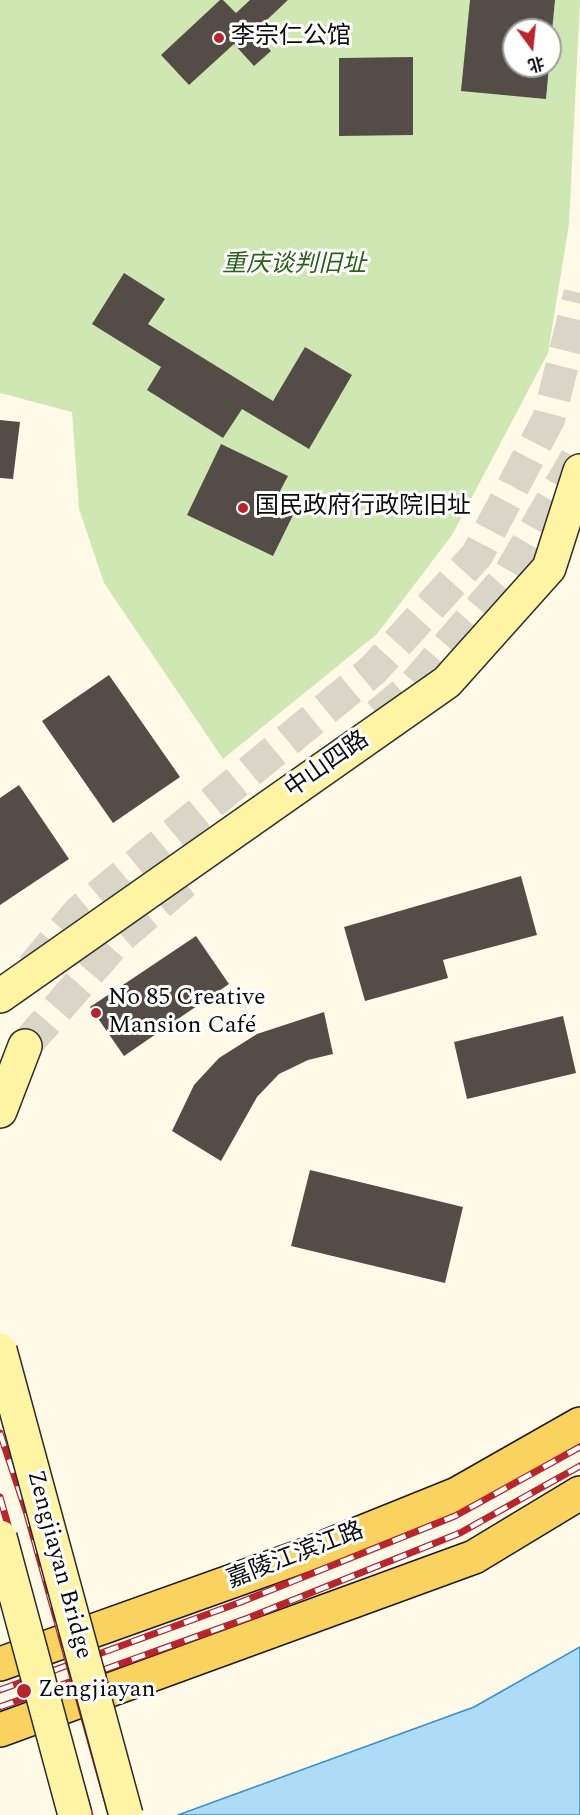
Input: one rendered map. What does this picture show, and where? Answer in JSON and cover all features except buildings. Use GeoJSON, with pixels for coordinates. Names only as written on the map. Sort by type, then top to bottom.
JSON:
{"type":"FeatureCollection","features":[{"type":"Feature","properties":{"kind":"main road","name":"中山四路"},"geometry":{"type":"LineString","coordinates":[[0,996],[447,682],[549,568],[580,471]]}},
{"type":"Feature","properties":{"kind":"main road"},"geometry":{"type":"LineString","coordinates":[[0,1111],[25,1046]]}},
{"type":"Feature","properties":{"kind":"main road","name":"Zengjiayan Bridge"},"geometry":{"type":"LineString","coordinates":[[0,1350],[126,1815]]}},
{"type":"Feature","properties":{"kind":"main road","name":"嘉陵江滨江路"},"geometry":{"type":"LineString","coordinates":[[0,1664],[308,1554],[457,1494],[580,1424]]}},
{"type":"Feature","properties":{"kind":"main road"},"geometry":{"type":"LineString","coordinates":[[0,1730],[474,1557],[580,1493]]}},
{"type":"Feature","properties":{"kind":"main road","name":"Zengjiayan Bridge"},"geometry":{"type":"LineString","coordinates":[[0,1537],[75,1815]]}},
{"type":"Feature","properties":{"kind":"green space","name":"重庆谈判旧址"},"geometry":{"type":"Polygon","coordinates":[[[0,0],[580,0],[569,224],[548,353],[452,535],[377,634],[223,759],[104,583],[79,509],[72,412],[0,393],[0,0]]]}},
{"type":"Feature","properties":{"kind":"water"},"geometry":{"type":"Polygon","coordinates":[[[580,1647],[580,1815],[178,1815],[474,1707],[580,1647]]]}},
{"type":"Feature","properties":{"kind":"tunnel"},"geometry":{"type":"LineString","coordinates":[[32,968],[79,912],[373,670],[477,555],[549,418],[580,293]]}},
{"type":"Feature","properties":{"kind":"tunnel"},"geometry":{"type":"LineString","coordinates":[[378,715],[415,684],[509,575],[580,452]]}},
{"type":"Feature","properties":{"kind":"tunnel"},"geometry":{"type":"LineString","coordinates":[[25,1046],[118,939],[189,878]]}},
{"type":"Feature","properties":{"kind":"railway"},"geometry":{"type":"LineString","coordinates":[[0,1433],[27,1514],[111,1815]]}},
{"type":"Feature","properties":{"kind":"railway"},"geometry":{"type":"LineString","coordinates":[[0,1690],[241,1602],[455,1516],[580,1447]]}},
{"type":"Feature","properties":{"kind":"railway"},"geometry":{"type":"LineString","coordinates":[[0,1707],[248,1618],[460,1533],[580,1466]]}},
{"type":"Feature","properties":{"kind":"railway"},"geometry":{"type":"LineString","coordinates":[[0,1497],[90,1815]]}},
{"type":"Feature","properties":{"kind":"place","name":"李宗仁公馆"},"geometry":{"type":"Point","coordinates":[219,38]}},
{"type":"Feature","properties":{"kind":"place","name":"国民政府行政院旧址"},"geometry":{"type":"Point","coordinates":[243,508]}},
{"type":"Feature","properties":{"kind":"place","name":"No 85 Creative Mansion Café"},"geometry":{"type":"Point","coordinates":[96,1013]}},
{"type":"Feature","properties":{"kind":"place","name":"Zengjiayan"},"geometry":{"type":"Point","coordinates":[24,1691]}}]}
